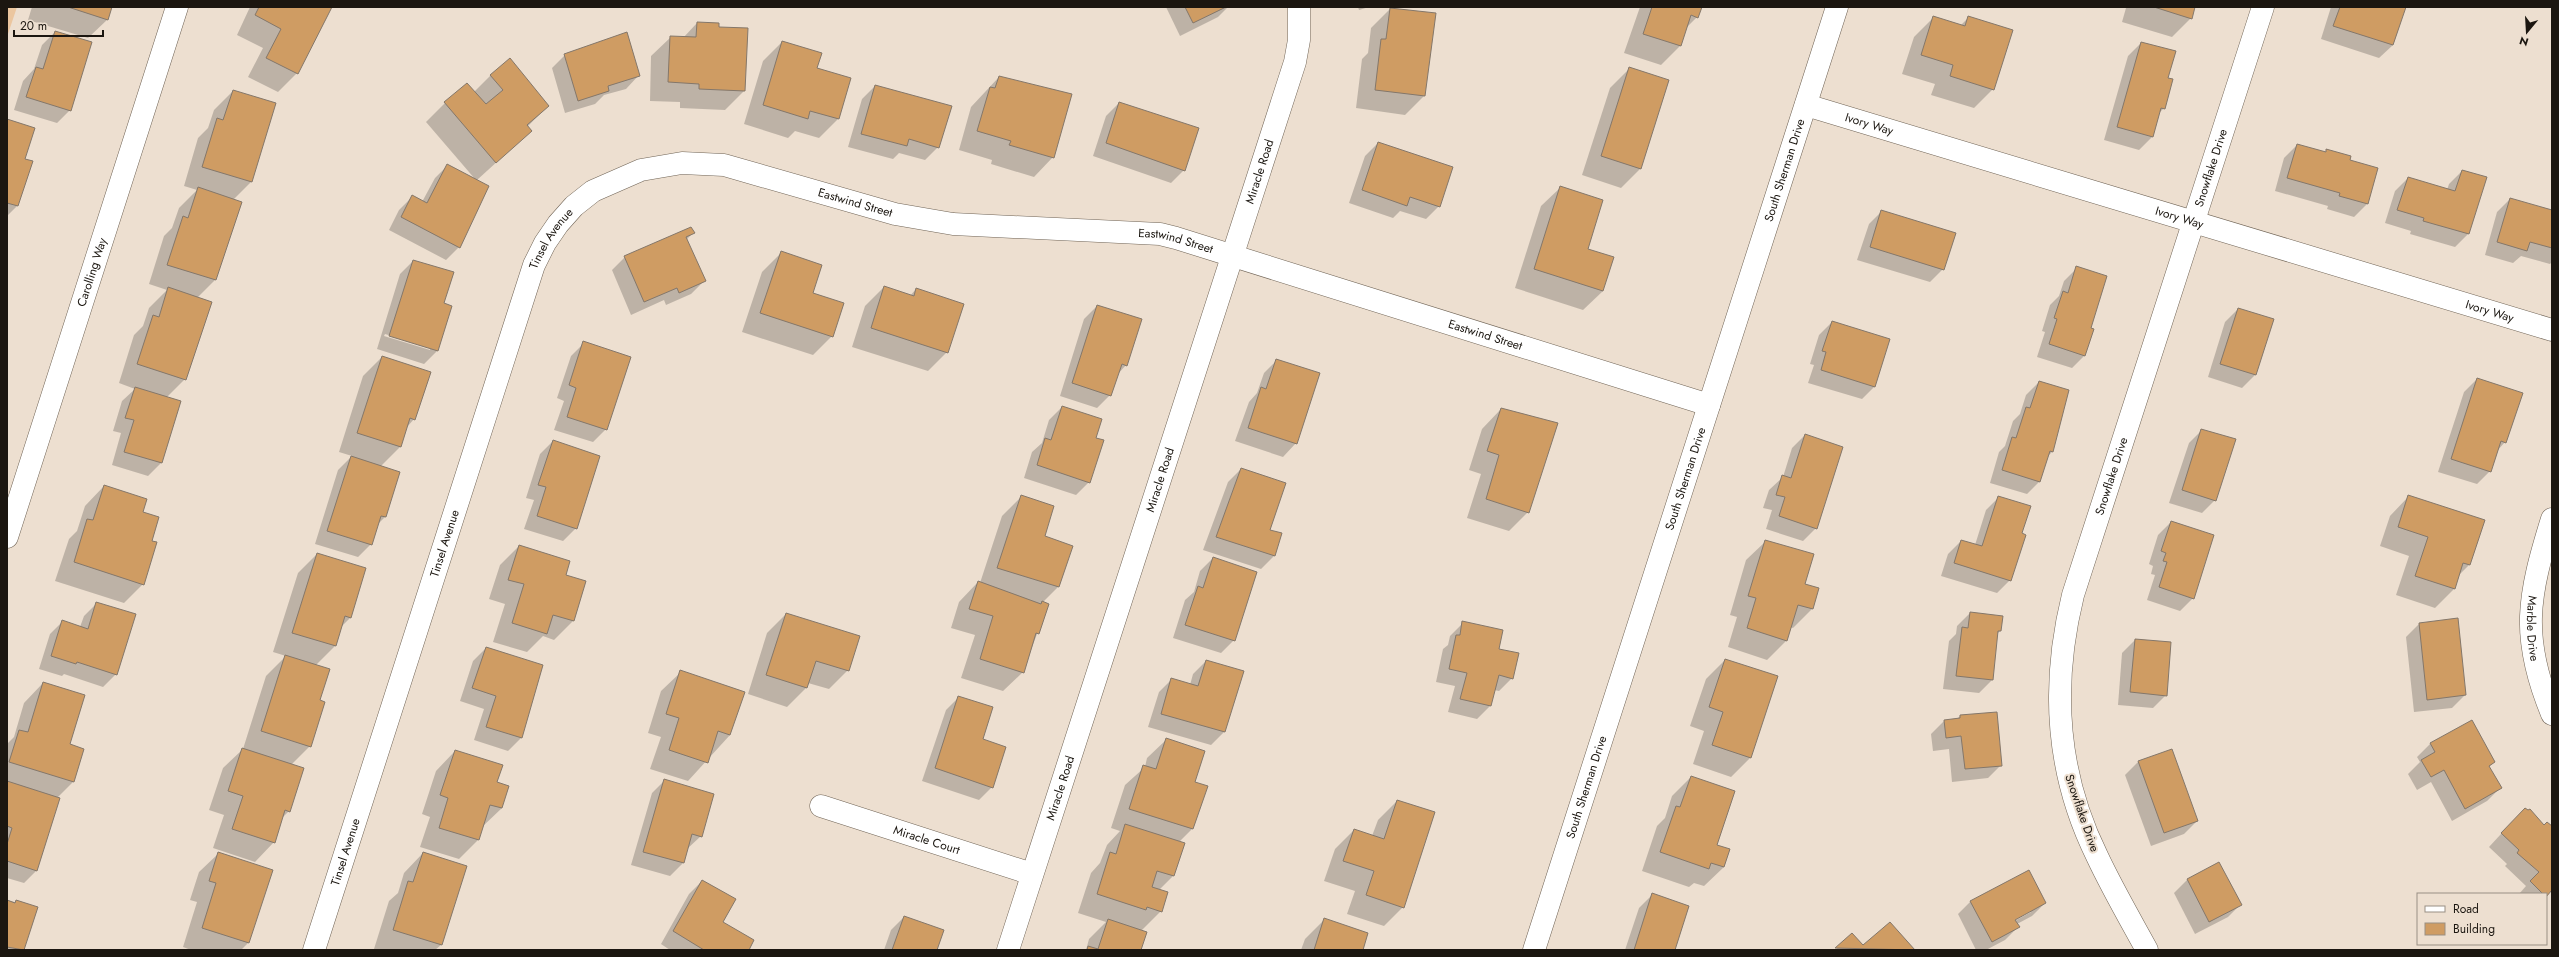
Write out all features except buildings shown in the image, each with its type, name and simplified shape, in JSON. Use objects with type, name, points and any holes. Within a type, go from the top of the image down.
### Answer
[{"type":"street","name":"Carolling Way","points":[[7,537],[177,7]]},
{"type":"street","name":"Miracle Road","points":[[1008,950],[1231,256],[1295,62],[1298,40],[1299,7]]},
{"type":"street","name":"South Sherman Drive","points":[[1534,950],[1837,7]]},
{"type":"street","name":"Snowflake Drive","points":[[2141,948],[2096,855],[2074,795],[2063,748],[2059,677],[2064,636],[2073,595],[2263,7]]},
{"type":"street","name":"Ivory Way","points":[[1806,105],[2552,330]]},
{"type":"street","name":"Eastwind Street","points":[[628,175],[682,163],[724,165],[895,214],[953,224],[1160,234],[1709,405]]},
{"type":"street","name":"Tinsel Avenue","points":[[314,950],[534,265],[551,233],[574,206],[602,185],[628,175]]},
{"type":"street","name":"Marble Drive","points":[[2552,519],[2533,584],[2530,629],[2533,658],[2540,687],[2552,714]]},
{"type":"street","name":"Miracle Court","points":[[821,806],[1032,874]]},
{"type":"shaded area","points":[[7,7],[17,7],[7,37]]}]
